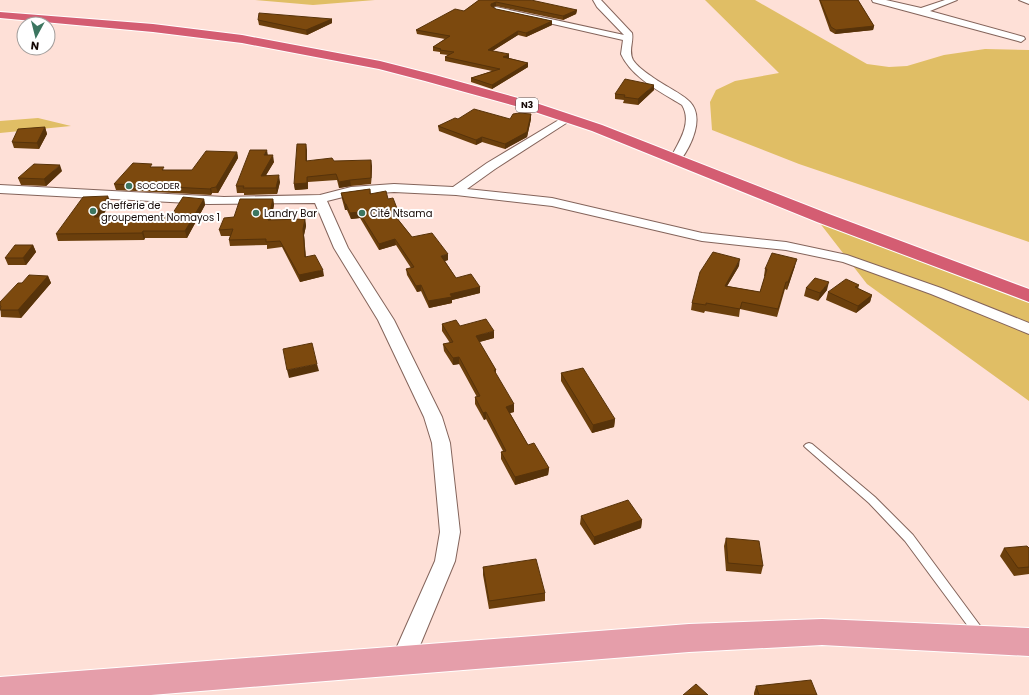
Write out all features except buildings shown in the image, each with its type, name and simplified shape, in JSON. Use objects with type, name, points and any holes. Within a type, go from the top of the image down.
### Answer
[{"type":"highway","name":"N3","points":[[0,15],[153,28],[282,46],[394,68],[472,89],[598,128],[823,218],[1029,296]]},
{"type":"main road","points":[[0,692],[689,638],[822,632],[1029,642]]},
{"type":"street","points":[[597,0],[600,5],[628,33],[629,39],[626,47],[626,55],[630,62],[642,74],[686,103],[691,109],[693,116],[689,131],[676,159]]},
{"type":"street","points":[[876,0],[1021,39]]},
{"type":"street","points":[[921,11],[953,0]]},
{"type":"street","points":[[1023,0],[1029,2]]},
{"type":"street","points":[[496,9],[629,39]]},
{"type":"street","points":[[456,191],[491,166],[567,118]]},
{"type":"street","points":[[0,189],[53,190],[192,200],[236,201],[320,199],[351,191],[394,188],[456,191],[552,202],[702,237],[786,246],[847,259],[936,291],[1029,329]]},
{"type":"street","points":[[320,199],[341,248],[386,320],[433,417],[441,443],[450,532],[445,561],[403,660]]},
{"type":"lane","points":[[809,446],[872,500],[908,538],[984,639]]},
{"type":"shaded area","points":[[255,0],[375,0],[313,5]]},
{"type":"shaded area","points":[[705,0],[755,0],[867,64],[889,67],[907,66],[944,55],[985,49],[1029,50],[1029,242],[799,164],[712,130],[710,102],[716,90],[735,81],[779,73]]},
{"type":"shaded area","points":[[38,118],[71,126],[0,133],[0,121]]},
{"type":"shaded area","points":[[812,213],[1029,292],[1029,401],[867,284]]},
{"type":"place","name":"SOCODER","points":[[129,186]]},
{"type":"place","name":"chefferie de groupement Nomayos 1","points":[[93,211]]},
{"type":"place","name":"Landry Bar","points":[[256,213]]},
{"type":"place","name":"Cité Ntsama","points":[[362,213]]}]
